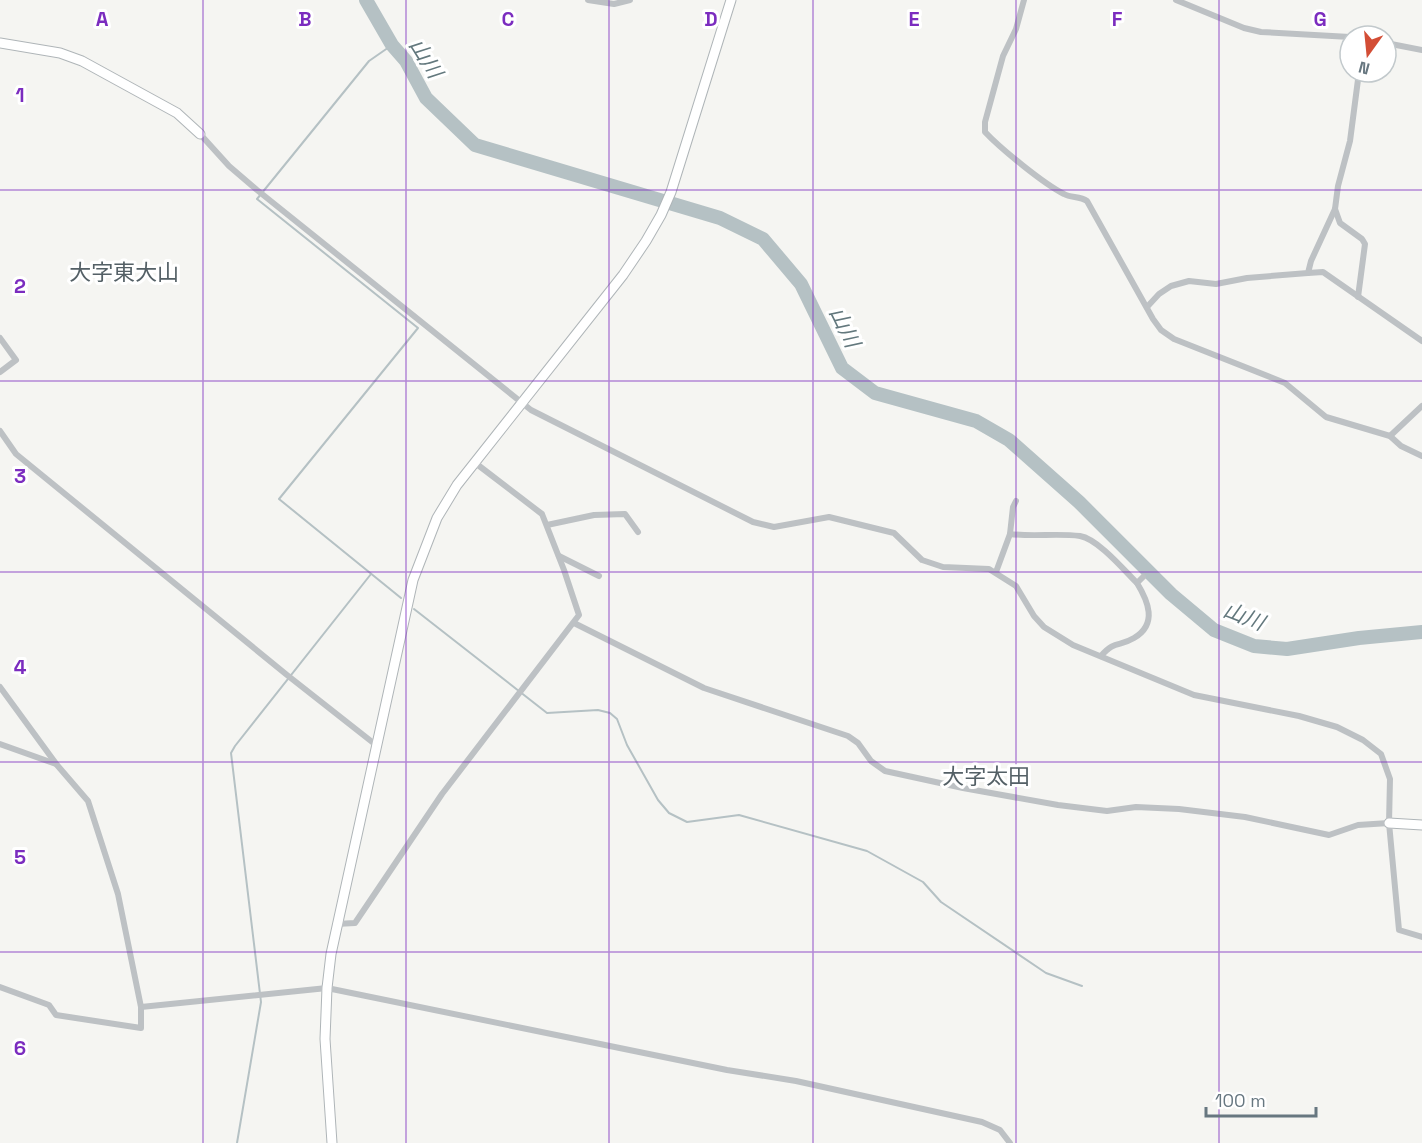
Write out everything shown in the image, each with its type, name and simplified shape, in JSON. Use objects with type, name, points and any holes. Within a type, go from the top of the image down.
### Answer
[{"type":"street","points":[[588,0],[614,4],[630,0]]},
{"type":"street","points":[[332,1143],[325,1040],[327,988],[336,924],[413,580],[437,518],[474,462],[623,275],[661,215],[671,192],[731,0]]},
{"type":"street","points":[[1024,0],[1016,29],[1003,56],[985,132],[1043,180],[1066,195],[1087,201],[1146,307],[1159,327],[1174,339],[1285,383],[1326,417],[1390,436],[1401,446],[1422,456]]},
{"type":"street","points":[[1176,0],[1244,28],[1261,32],[1338,37]]},
{"type":"street","points":[[0,43],[60,53],[82,61],[177,113],[243,178],[531,410],[753,522],[774,527],[829,517],[894,533],[922,560],[943,567],[989,569],[996,572],[1016,586],[1034,616],[1044,627],[1072,645],[1194,695],[1299,716],[1337,727],[1363,740],[1380,754],[1390,779],[1389,823],[1398,930],[1422,937]]},
{"type":"street","points":[[1398,45],[1422,50]]},
{"type":"street","points":[[1308,273],[1311,261],[1335,209],[1338,186],[1350,141],[1357,84]]},
{"type":"street","points":[[1335,209],[1340,223],[1362,239],[1365,244],[1358,297]]},
{"type":"street","points":[[1146,307],[1171,286],[1189,281],[1216,284],[1247,278],[1323,272],[1341,282],[1358,297],[1422,341]]},
{"type":"street","points":[[0,338],[16,360],[0,372]]},
{"type":"street","points":[[1390,436],[1422,406]]},
{"type":"street","points":[[0,431],[16,454],[286,675],[376,745]]},
{"type":"street","points":[[336,924],[355,923],[442,794],[579,615],[542,514],[474,462]]},
{"type":"street","points":[[996,572],[1010,534],[1013,507],[1016,501]]},
{"type":"street","points":[[547,525],[594,515],[625,514],[638,532]]},
{"type":"street","points":[[1010,534],[1082,536],[1097,545],[1137,583],[1150,609],[1146,625],[1134,638],[1110,646],[1101,657]]},
{"type":"street","points":[[559,556],[599,576]]},
{"type":"street","points":[[1137,583],[1143,577]]},
{"type":"street","points":[[574,623],[704,688],[848,736],[858,743],[871,761],[885,771],[1058,805],[1107,811],[1137,807],[1245,817],[1329,835],[1358,825],[1389,823],[1422,825]]},
{"type":"street","points":[[0,687],[57,765],[88,801],[118,894],[141,1007],[141,1028],[56,1016],[49,1005],[0,987]]},
{"type":"street","points":[[0,744],[57,765]]},
{"type":"street","points":[[141,1007],[327,988],[727,1070],[796,1081],[982,1122],[1000,1130],[1010,1143]]},
{"type":"waterway","name":"山川","points":[[366,0],[392,45],[406,61],[426,98],[475,145],[720,218],[763,239],[801,284],[842,368],[875,393],[976,421],[1009,440],[1079,502],[1171,594],[1214,630],[1254,646],[1287,649],[1359,638],[1422,632]]},
{"type":"waterway","points":[[392,45],[369,61],[257,199],[418,328],[279,499],[401,598]]},
{"type":"waterway","points":[[237,1143],[261,1002],[231,753],[371,574]]},
{"type":"waterway","points":[[414,609],[547,713],[598,710],[610,713],[617,719],[627,745],[658,800],[669,813],[687,822],[739,815],[867,851],[923,882],[941,902],[1046,973],[1082,986]]},
{"type":"district","name":"大字東大山","points":[[124,272]]},
{"type":"district","name":"大字太田","points":[[986,776]]}]
